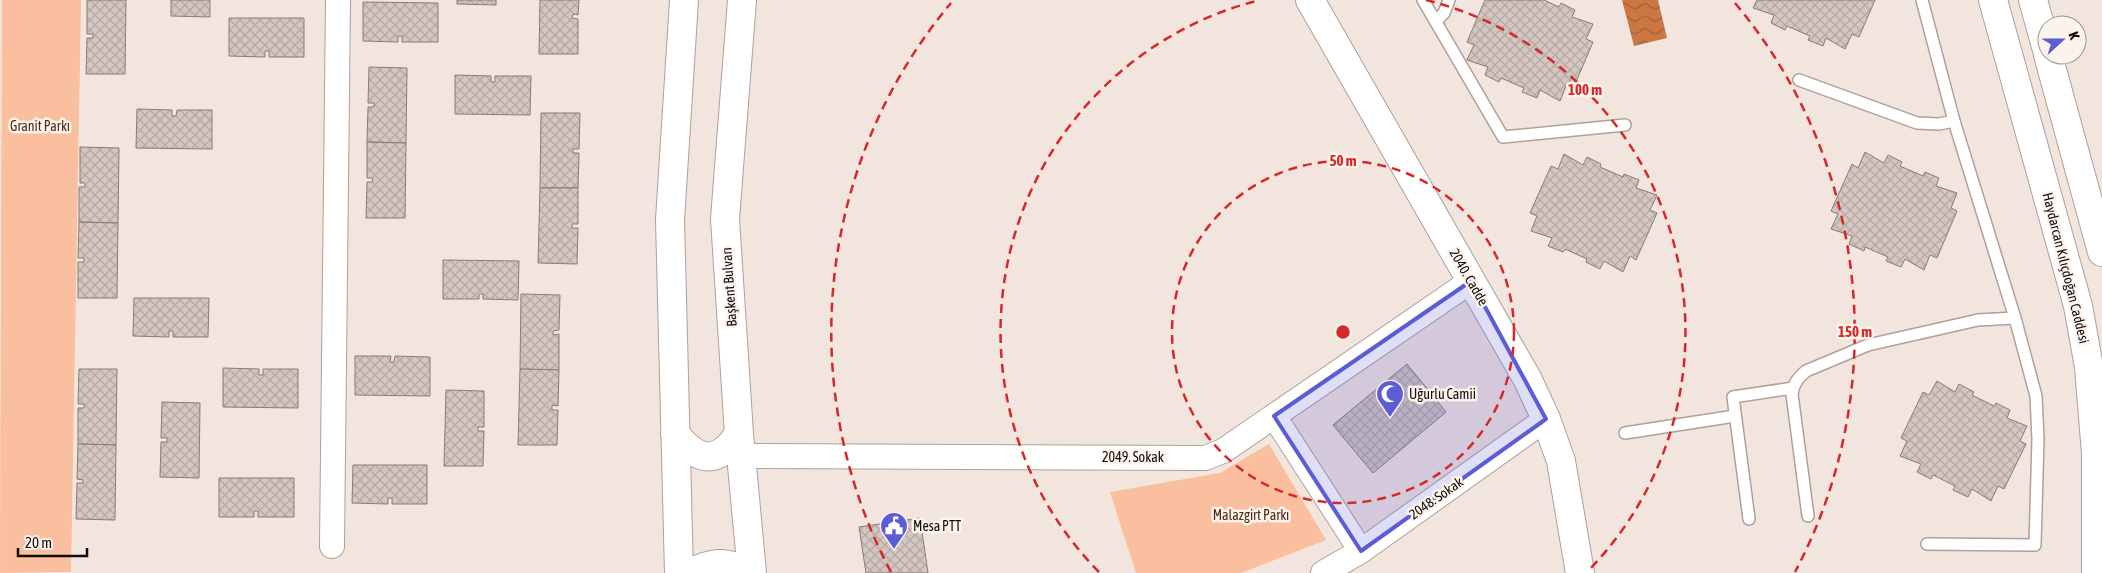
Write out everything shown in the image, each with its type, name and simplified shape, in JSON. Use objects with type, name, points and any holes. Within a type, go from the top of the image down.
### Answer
[{"type":"main road","points":[[679,573],[670,220],[684,0]]},
{"type":"main road","name":"Başkent Bulvarı","points":[[742,0],[725,219],[740,445],[751,573]]},
{"type":"main road","name":"2040. Cadde","points":[[1310,0],[1528,380],[1546,419],[1561,461],[1580,573]]},
{"type":"main road","name":"Haydarcan Kılıçdoğan Caddesi","points":[[1993,0],[2071,278],[2086,350],[2094,409],[2096,573]]},
{"type":"main road","points":[[2033,0],[2037,15]]},
{"type":"main road","points":[[2051,65],[2102,252]]},
{"type":"main road","points":[[675,433],[684,446],[695,454],[708,457],[722,452],[733,444],[740,445]]},
{"type":"main road","points":[[690,573],[705,565],[722,563],[738,566],[751,573]]},
{"type":"street","points":[[332,546],[338,0]]},
{"type":"street","name":"2049. Sokak","points":[[740,445],[1204,458],[1223,451],[1471,280]]},
{"type":"street","points":[[1274,416],[1361,551]]},
{"type":"street","name":"2048. Sokak","points":[[1324,573],[1361,551],[1546,419]]},
{"type":"lane","points":[[1423,0],[1502,138],[1625,125]]},
{"type":"lane","points":[[1436,21],[1444,13],[1449,0]]},
{"type":"lane","points":[[1922,0],[1954,121],[2015,318],[2036,396],[2038,439],[2035,545],[1927,544]]},
{"type":"lane","points":[[1799,80],[1917,122],[1939,124],[1954,121]]},
{"type":"lane","points":[[1808,516],[1793,388],[1800,376],[1806,371],[1868,345],[1978,320],[2015,318]]},
{"type":"lane","points":[[1749,520],[1732,397],[1793,388]]},
{"type":"lane","points":[[1625,433],[1735,416]]},
{"type":"highlighted area","points":[[1471,281],[1546,419],[1361,551],[1274,416]]},
{"type":"green space","name":"Granit Parkı","points":[[2,0],[81,0],[71,572],[0,573]]},
{"type":"green space","name":"Malazgirt Parkı","points":[[1269,444],[1326,540],[1241,573],[1136,573],[1110,492],[1220,473]]},
{"type":"water","points":[[1622,0],[1658,0],[1667,38],[1634,46]]},
{"type":"building","points":[[87,0],[126,0],[125,74],[86,74],[87,38],[93,38],[93,34],[87,34]]},
{"type":"building","points":[[171,0],[210,0],[210,17],[171,16]]},
{"type":"building","points":[[457,0],[496,0],[496,5],[457,4]]},
{"type":"building","points":[[540,0],[579,0],[578,15],[573,14],[572,18],[578,19],[578,54],[539,54]]},
{"type":"building","points":[[1485,0],[1544,0],[1559,7],[1561,3],[1575,10],[1572,17],[1593,24],[1586,39],[1593,42],[1573,89],[1566,86],[1560,101],[1540,90],[1537,98],[1522,92],[1524,88],[1501,78],[1499,82],[1485,75],[1488,67],[1467,60],[1474,45],[1467,42]]},
{"type":"building","points":[[1757,0],[1875,0],[1859,37],[1852,34],[1845,49],[1826,38],[1823,46],[1808,40],[1810,36],[1787,26],[1785,30],[1771,23],[1774,15],[1753,8]]},
{"type":"building","points":[[363,2],[438,3],[438,42],[402,42],[402,36],[398,36],[398,42],[363,41]]},
{"type":"building","points":[[229,18],[304,18],[304,57],[269,57],[269,51],[265,51],[265,57],[229,56]]},
{"type":"building","points":[[369,67],[407,68],[406,143],[367,142],[368,107],[374,107],[374,103],[368,103]]},
{"type":"building","points":[[455,75],[491,76],[491,82],[495,82],[495,76],[531,76],[530,115],[455,114]]},
{"type":"building","points":[[137,109],[172,110],[172,116],[176,116],[177,110],[212,110],[212,149],[136,148]]},
{"type":"building","points":[[541,113],[580,113],[579,149],[573,149],[573,153],[579,153],[578,188],[540,188]]},
{"type":"building","points":[[367,142],[406,143],[405,218],[366,218],[367,182],[372,182],[373,178],[367,178]]},
{"type":"building","points":[[80,147],[119,148],[118,223],[79,222],[79,187],[85,187],[85,183],[80,183]]},
{"type":"building","points":[[1865,152],[1884,163],[1888,155],[1902,162],[1900,166],[1923,176],[1925,172],[1939,178],[1936,186],[1957,193],[1951,208],[1957,211],[1937,258],[1930,255],[1924,270],[1905,259],[1901,267],[1886,261],[1888,257],[1865,247],[1864,251],[1849,244],[1852,236],[1831,229],[1838,214],[1831,211],[1852,164],[1858,168]]},
{"type":"building","points":[[1564,154],[1583,165],[1587,157],[1601,164],[1600,167],[1623,177],[1624,174],[1639,180],[1636,188],[1657,195],[1650,210],[1657,213],[1636,260],[1630,256],[1623,272],[1604,261],[1600,269],[1586,262],[1587,259],[1565,249],[1563,252],[1548,246],[1552,238],[1531,231],[1537,216],[1530,213],[1551,166],[1558,169]]},
{"type":"building","points":[[540,188],[578,188],[578,224],[572,224],[572,228],[578,228],[577,264],[538,263]]},
{"type":"building","points":[[79,222],[118,223],[117,298],[78,298],[78,262],[84,262],[84,258],[78,258]]},
{"type":"building","points":[[443,260],[519,261],[518,300],[483,299],[483,294],[479,294],[479,299],[443,299]]},
{"type":"building","points":[[521,294],[560,295],[559,330],[553,331],[553,335],[559,334],[559,370],[520,369]]},
{"type":"building","points":[[134,298],[209,298],[208,337],[173,337],[173,331],[169,331],[169,337],[133,336]]},
{"type":"building","points":[[355,356],[391,356],[390,362],[394,362],[395,356],[430,357],[430,396],[355,395]]},
{"type":"building","name":"Uğurlu Camii","points":[[1407,364],[1446,412],[1373,473],[1333,425]]},
{"type":"building","points":[[223,368],[259,369],[259,375],[263,375],[263,369],[298,369],[298,408],[223,407]]},
{"type":"building","points":[[79,369],[117,369],[116,445],[78,444],[78,408],[84,408],[84,404],[78,404]]},
{"type":"building","points":[[520,369],[559,370],[558,406],[552,405],[552,410],[558,410],[557,445],[518,445]]},
{"type":"building","points":[[1937,381],[1955,392],[1959,384],[1974,392],[1972,395],[1994,406],[1996,403],[2010,410],[2007,418],[2027,426],[2020,441],[2026,444],[2004,489],[1998,486],[1991,501],[1972,489],[1968,497],[1953,490],[1955,486],[1933,475],[1931,479],[1917,472],[1921,464],[1900,456],[1907,441],[1901,438],[1923,392],[1929,395]]},
{"type":"building","points":[[446,390],[484,391],[484,427],[478,427],[478,431],[484,431],[483,466],[444,466]]},
{"type":"building","points":[[162,402],[200,403],[199,478],[160,477],[161,442],[167,442],[167,438],[161,438]]},
{"type":"building","points":[[78,444],[116,445],[115,520],[76,519],[77,483],[83,483],[83,480],[77,479]]},
{"type":"building","points":[[353,465],[427,465],[427,504],[392,504],[392,498],[388,498],[388,504],[352,503]]},
{"type":"building","points":[[219,478],[294,478],[294,517],[258,517],[258,511],[254,511],[254,517],[219,517]]},
{"type":"building","name":"Mesa PTT","points":[[920,518],[928,573],[866,573],[859,527]]},
{"type":"place","name":"Uğurlu Camii","points":[[1390,418]]},
{"type":"place","name":"Mesa PTT","points":[[894,550]]}]
